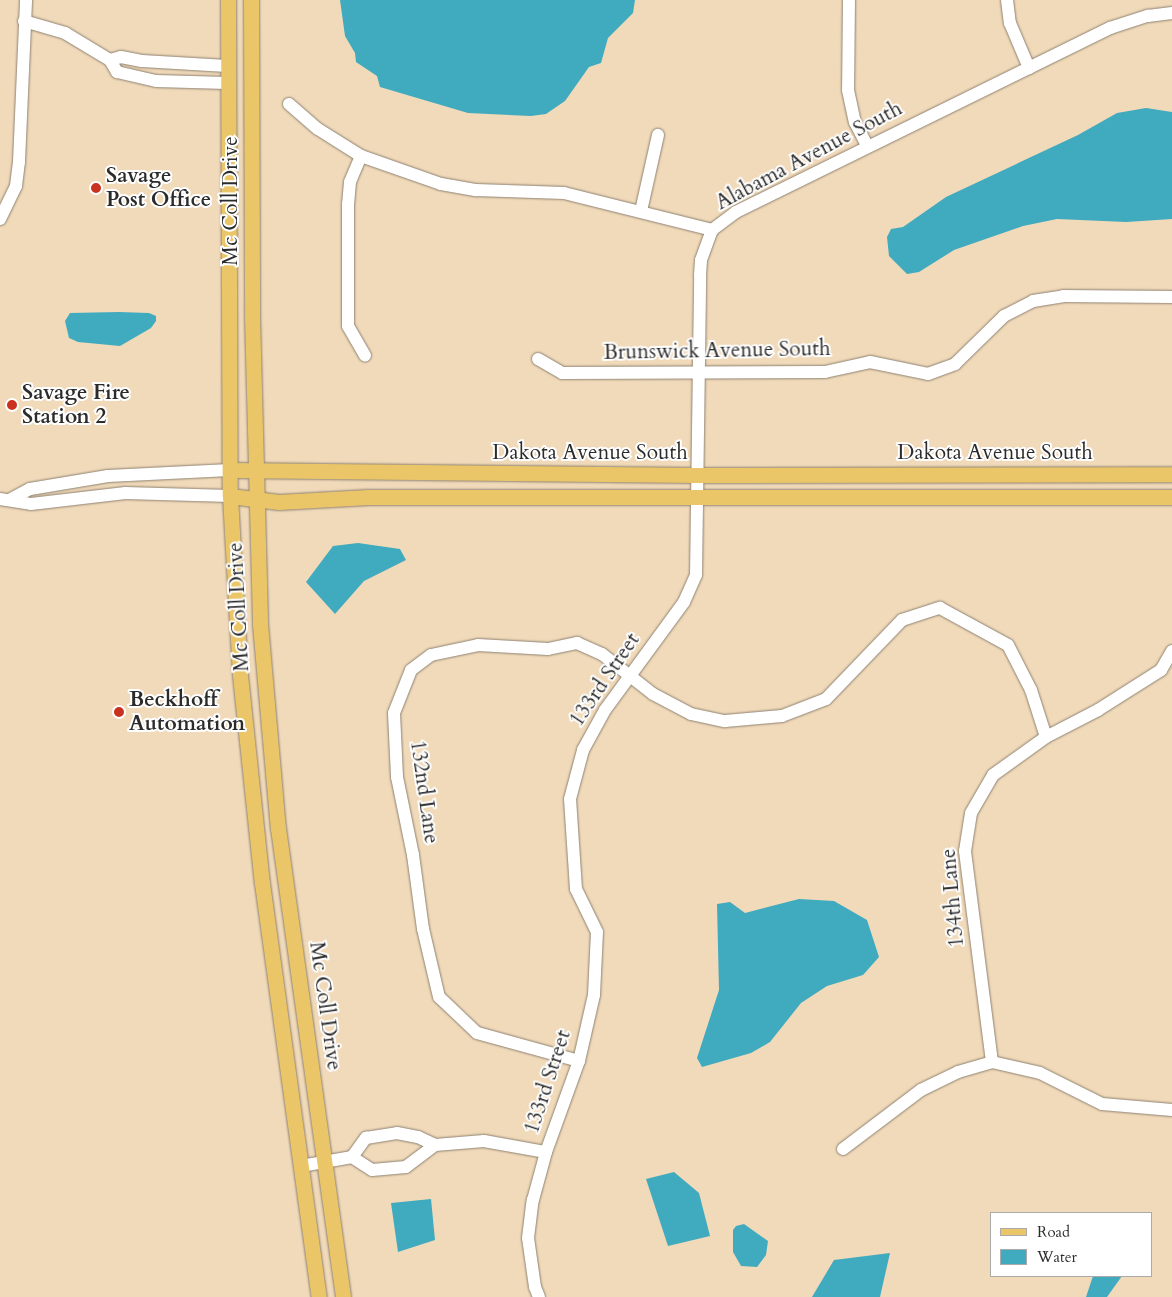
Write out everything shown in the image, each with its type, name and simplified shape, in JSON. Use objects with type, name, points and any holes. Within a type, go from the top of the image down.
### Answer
[{"type":"main road","name":"Mc Coll Drive","points":[[228,0],[230,496],[245,735],[319,1297]]},
{"type":"main road","name":"Mc Coll Drive","points":[[251,0],[255,471],[260,624],[278,828],[343,1297]]},
{"type":"main road","name":"Dakota Avenue South","points":[[230,470],[696,475],[1172,474]]},
{"type":"main road","name":"Dakota Avenue South","points":[[230,496],[278,502],[368,497],[1172,497]]},
{"type":"street","points":[[0,219],[16,186],[19,162],[26,0]]},
{"type":"street","points":[[849,0],[848,90],[855,122],[867,146]]},
{"type":"street","points":[[1007,0],[1010,23],[1029,68]]},
{"type":"street","name":"Alabama Avenue South","points":[[289,104],[318,129],[360,156],[460,188],[564,193],[712,230],[736,212],[867,146],[1128,21],[1172,14]]},
{"type":"street","points":[[24,21],[64,33],[110,60],[117,72],[138,79],[227,84]]},
{"type":"street","points":[[110,60],[121,57],[185,65],[227,66]]},
{"type":"street","points":[[641,211],[658,135]]},
{"type":"street","points":[[360,156],[350,182],[348,204],[348,326],[365,354]]},
{"type":"street","name":"133rd Street","points":[[540,1297],[535,1287],[528,1238],[533,1200],[546,1152],[579,1061],[594,995],[597,932],[576,889],[570,799],[583,750],[604,710],[684,602],[696,575],[695,498],[701,260],[712,230]]},
{"type":"street","name":"Brunswick Avenue South","points":[[538,359],[562,373],[698,374],[825,372],[870,362],[928,374],[955,364],[1004,316],[1033,301],[1063,296],[1172,297]]},
{"type":"street","name":"Dakota Avenue South","points":[[5,499],[30,489],[108,476],[230,470]]},
{"type":"street","name":"Dakota Avenue South","points":[[5,499],[31,504],[125,493],[230,496]]},
{"type":"street","name":"132nd Lane","points":[[579,1061],[477,1033],[439,997],[423,930],[413,855],[397,778],[394,713],[411,670],[431,655],[454,648],[478,644],[548,649],[577,643],[602,654],[653,694],[691,714],[725,721],[782,716],[826,698],[902,620],[940,608],[1008,645],[1031,690],[1046,737]]},
{"type":"street","name":"134th Lane","points":[[992,1062],[965,851],[970,813],[993,774],[1046,737],[1098,710],[1161,670],[1172,651]]},
{"type":"street","points":[[843,1148],[921,1090],[958,1072],[992,1062],[1040,1073],[1102,1104],[1172,1110]]},
{"type":"street","points":[[301,1166],[352,1156],[366,1138],[397,1133],[418,1137],[435,1145],[484,1141],[546,1152]]},
{"type":"street","points":[[352,1156],[372,1170],[406,1167],[435,1145]]},
{"type":"water","points":[[340,0],[635,0],[633,13],[608,38],[601,63],[589,67],[565,101],[546,114],[531,116],[468,113],[380,87],[377,76],[356,62],[355,53],[345,36]]},
{"type":"water","points":[[1146,108],[1172,112],[1172,219],[1126,222],[1057,219],[1023,226],[954,250],[919,272],[907,274],[889,256],[887,237],[891,229],[903,227],[946,197],[1078,135],[1117,113]]},
{"type":"water","points":[[70,313],[149,313],[156,316],[156,321],[151,328],[120,346],[78,342],[69,338],[65,321]]},
{"type":"water","points":[[358,543],[400,549],[406,560],[364,581],[335,614],[306,582],[333,546]]},
{"type":"water","points":[[799,899],[834,901],[867,920],[879,957],[863,975],[827,986],[801,1003],[770,1042],[751,1053],[702,1067],[697,1058],[719,990],[717,904],[730,902],[745,913]]},
{"type":"water","points":[[674,1172],[699,1193],[710,1236],[668,1246],[646,1179]]},
{"type":"water","points":[[431,1199],[435,1240],[398,1252],[391,1203]]},
{"type":"water","points":[[744,1224],[768,1241],[766,1255],[757,1267],[741,1266],[733,1252],[733,1230],[736,1226]]},
{"type":"water","points":[[890,1253],[880,1297],[812,1297],[834,1260]]},
{"type":"water","points":[[1093,1277],[1121,1277],[1107,1297],[1086,1297]]},
{"type":"place","name":"Savage Post Office","points":[[96,188]]},
{"type":"place","name":"Savage Fire Station 2","points":[[12,405]]},
{"type":"place","name":"Beckhoff Automation","points":[[119,712]]}]
